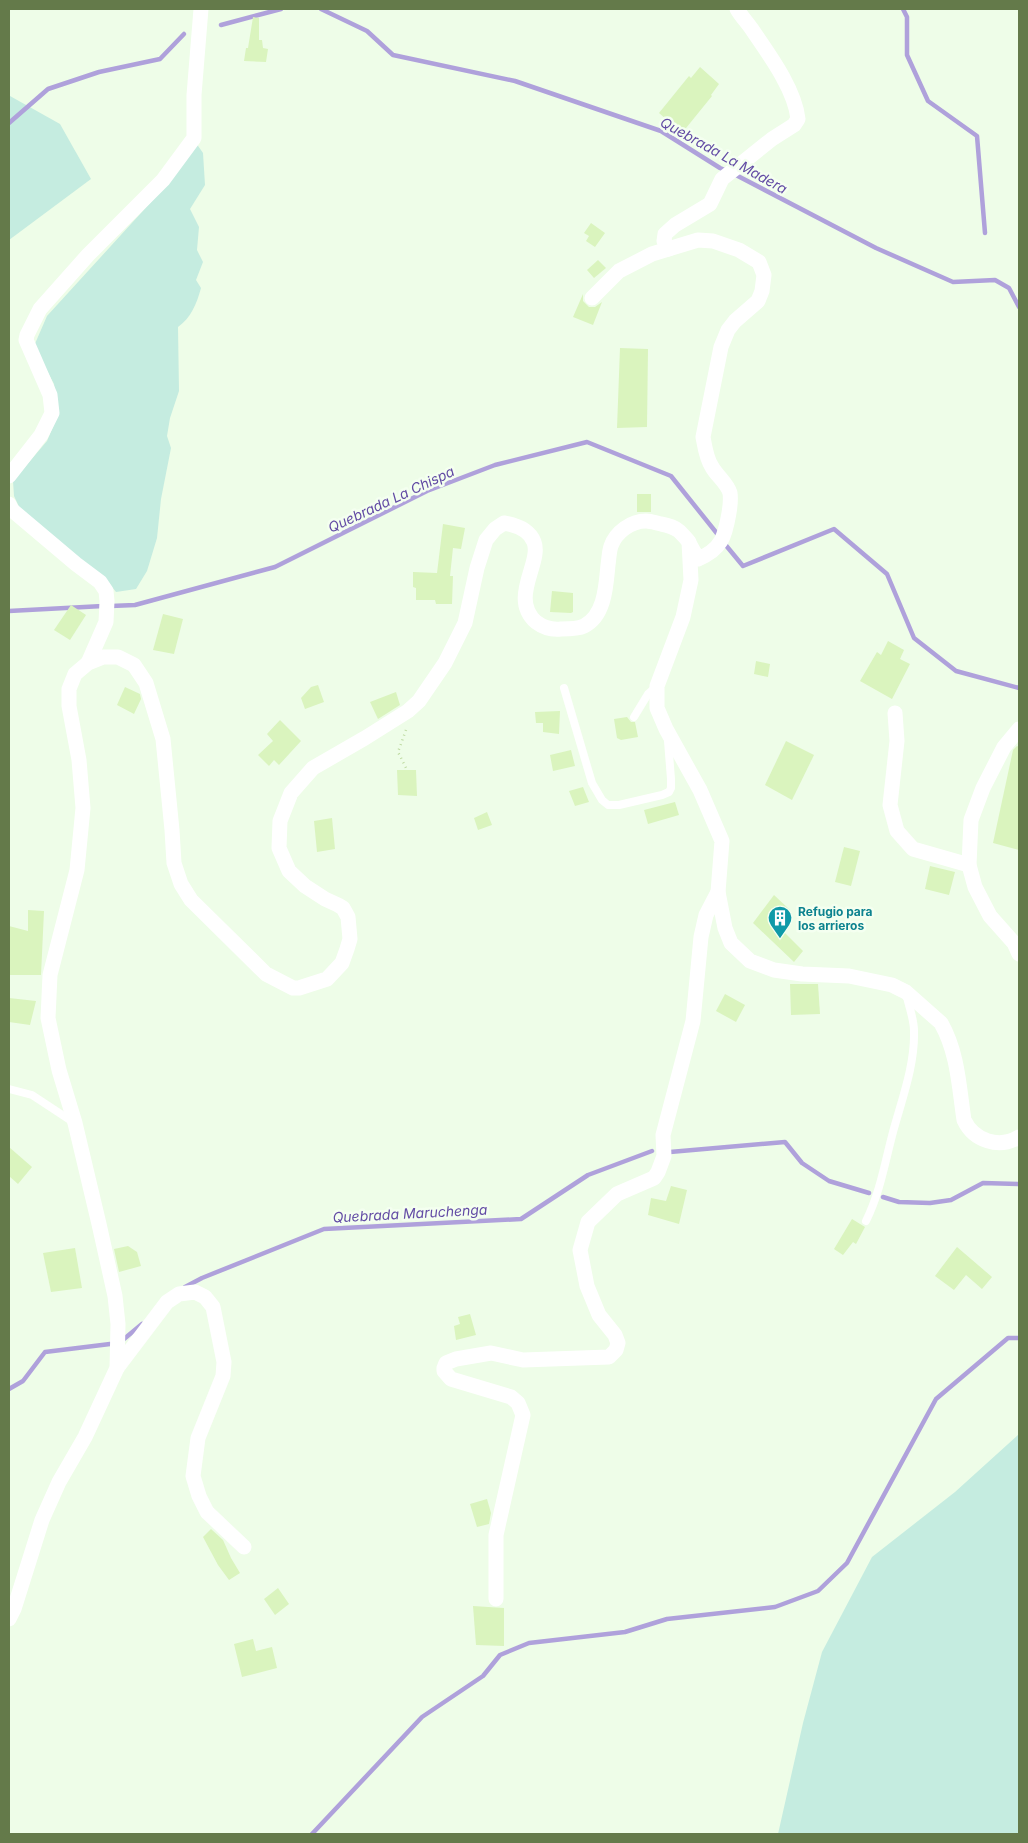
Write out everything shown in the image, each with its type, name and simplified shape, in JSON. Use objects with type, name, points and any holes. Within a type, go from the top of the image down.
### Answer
[{"type":"street","points":[[9,476],[41,435],[52,413],[50,394],[26,340],[40,309],[88,255],[163,180],[194,138],[194,95],[201,9]]},
{"type":"street","points":[[670,248],[664,241],[665,234],[710,204],[722,179],[798,120],[792,96],[774,62],[737,9]]},
{"type":"street","points":[[117,1368],[118,1324],[115,1296],[75,1123],[48,1018],[50,975],[78,870],[83,808],[79,760],[69,706],[69,689],[75,674],[88,663],[103,657],[118,657],[134,665],[146,683],[163,739],[174,863],[181,884],[191,900],[266,974],[293,988],[299,988],[327,978],[342,963],[350,939],[348,917],[343,908],[306,886],[289,871],[279,848],[280,821],[291,792],[313,768],[365,738],[419,701],[445,663],[464,623],[476,568],[486,540],[495,529],[504,522],[523,528],[534,540],[534,558],[525,594],[527,606],[534,620],[550,629],[583,626],[598,612],[605,592],[611,547],[618,534],[628,526],[645,521],[678,530],[689,542],[698,559],[709,555],[723,540],[730,493],[712,467],[705,450],[703,437],[721,346],[728,330],[735,321],[758,301],[762,291],[764,275],[759,262],[739,250],[713,241],[698,240],[652,254],[619,270],[592,298]]},
{"type":"street","points":[[9,504],[12,510],[100,582],[106,591],[106,622],[88,663]]},
{"type":"street","points":[[689,542],[691,580],[683,617],[657,686],[657,708],[666,729],[700,790],[722,842],[718,892],[725,928],[731,942],[750,962],[774,970],[802,974],[849,976],[892,985],[906,992],[941,1024],[944,1030],[956,1062],[964,1120],[967,1127],[972,1133],[998,1144],[1012,1142],[1019,1137]]},
{"type":"street","points":[[894,713],[897,741],[890,805],[897,831],[913,849],[969,866]]},
{"type":"street","points":[[1019,729],[1004,747],[983,788],[971,820],[969,866],[975,887],[990,916],[1014,943],[1019,954]]},
{"type":"street","points":[[496,1600],[496,1535],[523,1415],[521,1408],[511,1398],[450,1379],[444,1368],[446,1363],[456,1359],[490,1353],[523,1360],[609,1357],[616,1350],[618,1343],[615,1335],[599,1315],[587,1286],[580,1250],[588,1222],[617,1194],[654,1178],[658,1172],[664,1156],[663,1134],[693,1021],[701,937],[706,915],[718,892]]},
{"type":"street","points":[[9,1619],[14,1609],[42,1520],[59,1482],[85,1437],[117,1368],[166,1302],[179,1294],[195,1292],[205,1297],[213,1307],[224,1362],[223,1376],[198,1438],[193,1476],[199,1496],[208,1512],[244,1547]]},
{"type":"lane","points":[[634,717],[648,694],[657,686]]},
{"type":"lane","points":[[564,688],[592,782],[602,800],[608,804],[619,805],[669,792],[671,779],[666,729]]},
{"type":"lane","points":[[866,1221],[876,1197],[893,1130],[902,1104],[913,1055],[914,1029],[906,992]]},
{"type":"lane","points":[[9,1089],[32,1095],[75,1123]]},
{"type":"path","points":[[407,770],[398,752],[414,706]]},
{"type":"shaded area","points":[[9,97],[60,124],[91,179],[9,240]]},
{"type":"shaded area","points":[[196,143],[203,153],[205,185],[190,209],[199,227],[197,250],[203,262],[196,280],[201,288],[193,310],[178,327],[179,391],[170,418],[167,436],[171,448],[161,499],[157,538],[147,571],[136,589],[116,592],[106,579],[22,513],[14,496],[13,481],[47,441],[58,415],[54,384],[34,346],[47,316],[162,190]]},
{"type":"shaded area","points":[[1019,1434],[1019,1834],[778,1834],[803,1723],[822,1652],[872,1557],[955,1492]]},
{"type":"building","points":[[253,17],[259,18],[259,40],[262,40],[263,48],[268,49],[266,62],[244,61]]},
{"type":"building","points":[[700,67],[719,84],[712,96],[682,133],[659,113],[689,76],[691,78]]},
{"type":"building","points":[[591,223],[605,233],[595,247],[586,241],[589,236],[584,233]]},
{"type":"building","points":[[598,260],[606,268],[594,278],[587,270]]},
{"type":"building","points":[[583,294],[583,301],[589,307],[595,307],[602,302],[593,325],[573,317]]},
{"type":"building","points":[[620,348],[648,349],[647,427],[617,428]]},
{"type":"building","points":[[637,494],[651,494],[651,512],[637,512]]},
{"type":"building","points":[[443,524],[465,528],[461,549],[453,548],[450,576],[453,576],[452,604],[436,604],[435,600],[416,600],[416,588],[413,587],[413,572],[437,573]]},
{"type":"building","points":[[552,591],[573,593],[573,612],[550,612]]},
{"type":"building","points":[[71,605],[86,615],[70,640],[54,630]]},
{"type":"building","points":[[163,614],[183,619],[174,654],[153,650]]},
{"type":"building","points":[[888,641],[904,650],[900,659],[910,664],[892,699],[860,681],[877,652],[881,655]]},
{"type":"building","points":[[756,661],[770,664],[768,677],[754,674]]},
{"type":"building","points":[[318,685],[324,702],[305,709],[301,698],[311,687]]},
{"type":"building","points":[[125,687],[140,694],[141,699],[134,714],[117,705]]},
{"type":"building","points":[[396,692],[400,705],[378,719],[370,702]]},
{"type":"building","points":[[560,711],[559,734],[543,732],[543,723],[536,723],[535,712]]},
{"type":"building","points":[[627,717],[631,722],[635,722],[638,737],[621,740],[617,738],[614,719]]},
{"type":"building","points":[[280,720],[301,741],[279,765],[274,760],[269,766],[258,755],[273,741],[267,734]]},
{"type":"building","points":[[786,741],[814,755],[792,800],[765,785]]},
{"type":"building","points":[[1017,746],[1019,747],[1019,850],[993,843],[1013,750]]},
{"type":"building","points":[[571,750],[575,766],[553,771],[550,755]]},
{"type":"building","points":[[397,770],[416,770],[417,796],[398,795]]},
{"type":"building","points":[[583,787],[589,802],[575,806],[569,791]]},
{"type":"building","points":[[675,802],[679,815],[648,824],[644,810]]},
{"type":"building","points":[[487,812],[492,825],[478,830],[474,818]]},
{"type":"building","points":[[332,818],[335,849],[317,852],[314,821]]},
{"type":"building","points":[[844,847],[860,851],[851,886],[835,882]]},
{"type":"building","points":[[930,866],[955,872],[949,895],[925,889]]},
{"type":"building","name":"Refugio para los arrieros","points":[[774,895],[790,910],[779,927],[803,951],[794,962],[753,923]]},
{"type":"building","points":[[28,910],[44,911],[41,975],[9,975],[9,926],[28,931]]},
{"type":"building","points":[[790,984],[818,984],[820,1014],[791,1015]]},
{"type":"building","points":[[725,994],[745,1005],[736,1022],[716,1011]]},
{"type":"building","points":[[9,998],[36,1001],[30,1025],[9,1022]]},
{"type":"building","points":[[9,1147],[32,1167],[18,1184],[9,1176]]},
{"type":"building","points":[[671,1186],[687,1190],[679,1224],[648,1215],[651,1198],[666,1201]]},
{"type":"building","points":[[852,1219],[865,1227],[856,1244],[853,1242],[843,1255],[834,1249]]},
{"type":"building","points":[[128,1246],[137,1252],[141,1266],[119,1272],[114,1249]]},
{"type":"building","points":[[957,1247],[992,1277],[982,1289],[966,1275],[954,1290],[935,1276]]},
{"type":"building","points":[[75,1248],[82,1288],[51,1292],[43,1253]]},
{"type":"building","points":[[470,1314],[476,1335],[456,1340],[454,1326],[460,1324],[458,1317]]},
{"type":"building","points":[[487,1499],[491,1513],[489,1524],[477,1527],[470,1504]]},
{"type":"building","points":[[211,1529],[223,1540],[240,1573],[229,1580],[218,1565],[203,1537]]},
{"type":"building","points":[[278,1588],[289,1604],[275,1615],[264,1599]]},
{"type":"building","points":[[473,1606],[504,1608],[504,1646],[476,1645]]},
{"type":"building","points":[[253,1639],[256,1651],[272,1647],[277,1668],[242,1677],[234,1644]]},
{"type":"waterway","name":"Quebrada La Madera","points":[[221,25],[281,9]]},
{"type":"waterway","name":"Quebrada La Madera","points":[[321,9],[367,31],[393,55],[515,81],[661,131],[727,171]]},
{"type":"waterway","points":[[903,9],[907,17],[907,55],[928,101],[977,136],[985,233]]},
{"type":"waterway","name":"Quebrada La Madera","points":[[9,123],[48,89],[99,72],[160,59],[184,34]]},
{"type":"waterway","name":"Quebrada La Madera","points":[[734,174],[876,248],[953,282],[995,280],[1009,288],[1019,307]]},
{"type":"waterway","name":"Quebrada La Chispa","points":[[111,606],[135,605],[275,567],[427,491],[495,465],[587,442],[671,476],[719,536]]},
{"type":"waterway","name":"Quebrada La Chispa","points":[[724,543],[743,566],[834,529],[887,574],[914,638],[956,671],[1019,688]]},
{"type":"waterway","name":"Quebrada La Chispa","points":[[9,611],[103,606]]},
{"type":"waterway","name":"Quebrada Maruchenga","points":[[670,1152],[785,1142],[802,1163],[829,1181],[869,1193]]},
{"type":"waterway","name":"Quebrada Maruchenga","points":[[185,1287],[202,1278],[324,1229],[521,1219],[588,1175],[652,1151]]},
{"type":"waterway","name":"Quebrada Maruchenga","points":[[883,1197],[899,1202],[930,1203],[951,1200],[983,1183],[1019,1184]]},
{"type":"waterway","name":"Quebrada Maruchenga","points":[[124,1339],[142,1324]]},
{"type":"waterway","points":[[312,1834],[422,1717],[483,1676],[500,1655],[529,1643],[625,1632],[667,1619],[775,1607],[818,1591],[847,1563],[936,1399],[1008,1338],[1019,1338]]},
{"type":"waterway","name":"Quebrada Maruchenga","points":[[9,1389],[23,1381],[45,1352],[110,1344]]},
{"type":"place","name":"Refugio para los arrieros","points":[[780,939]]}]
